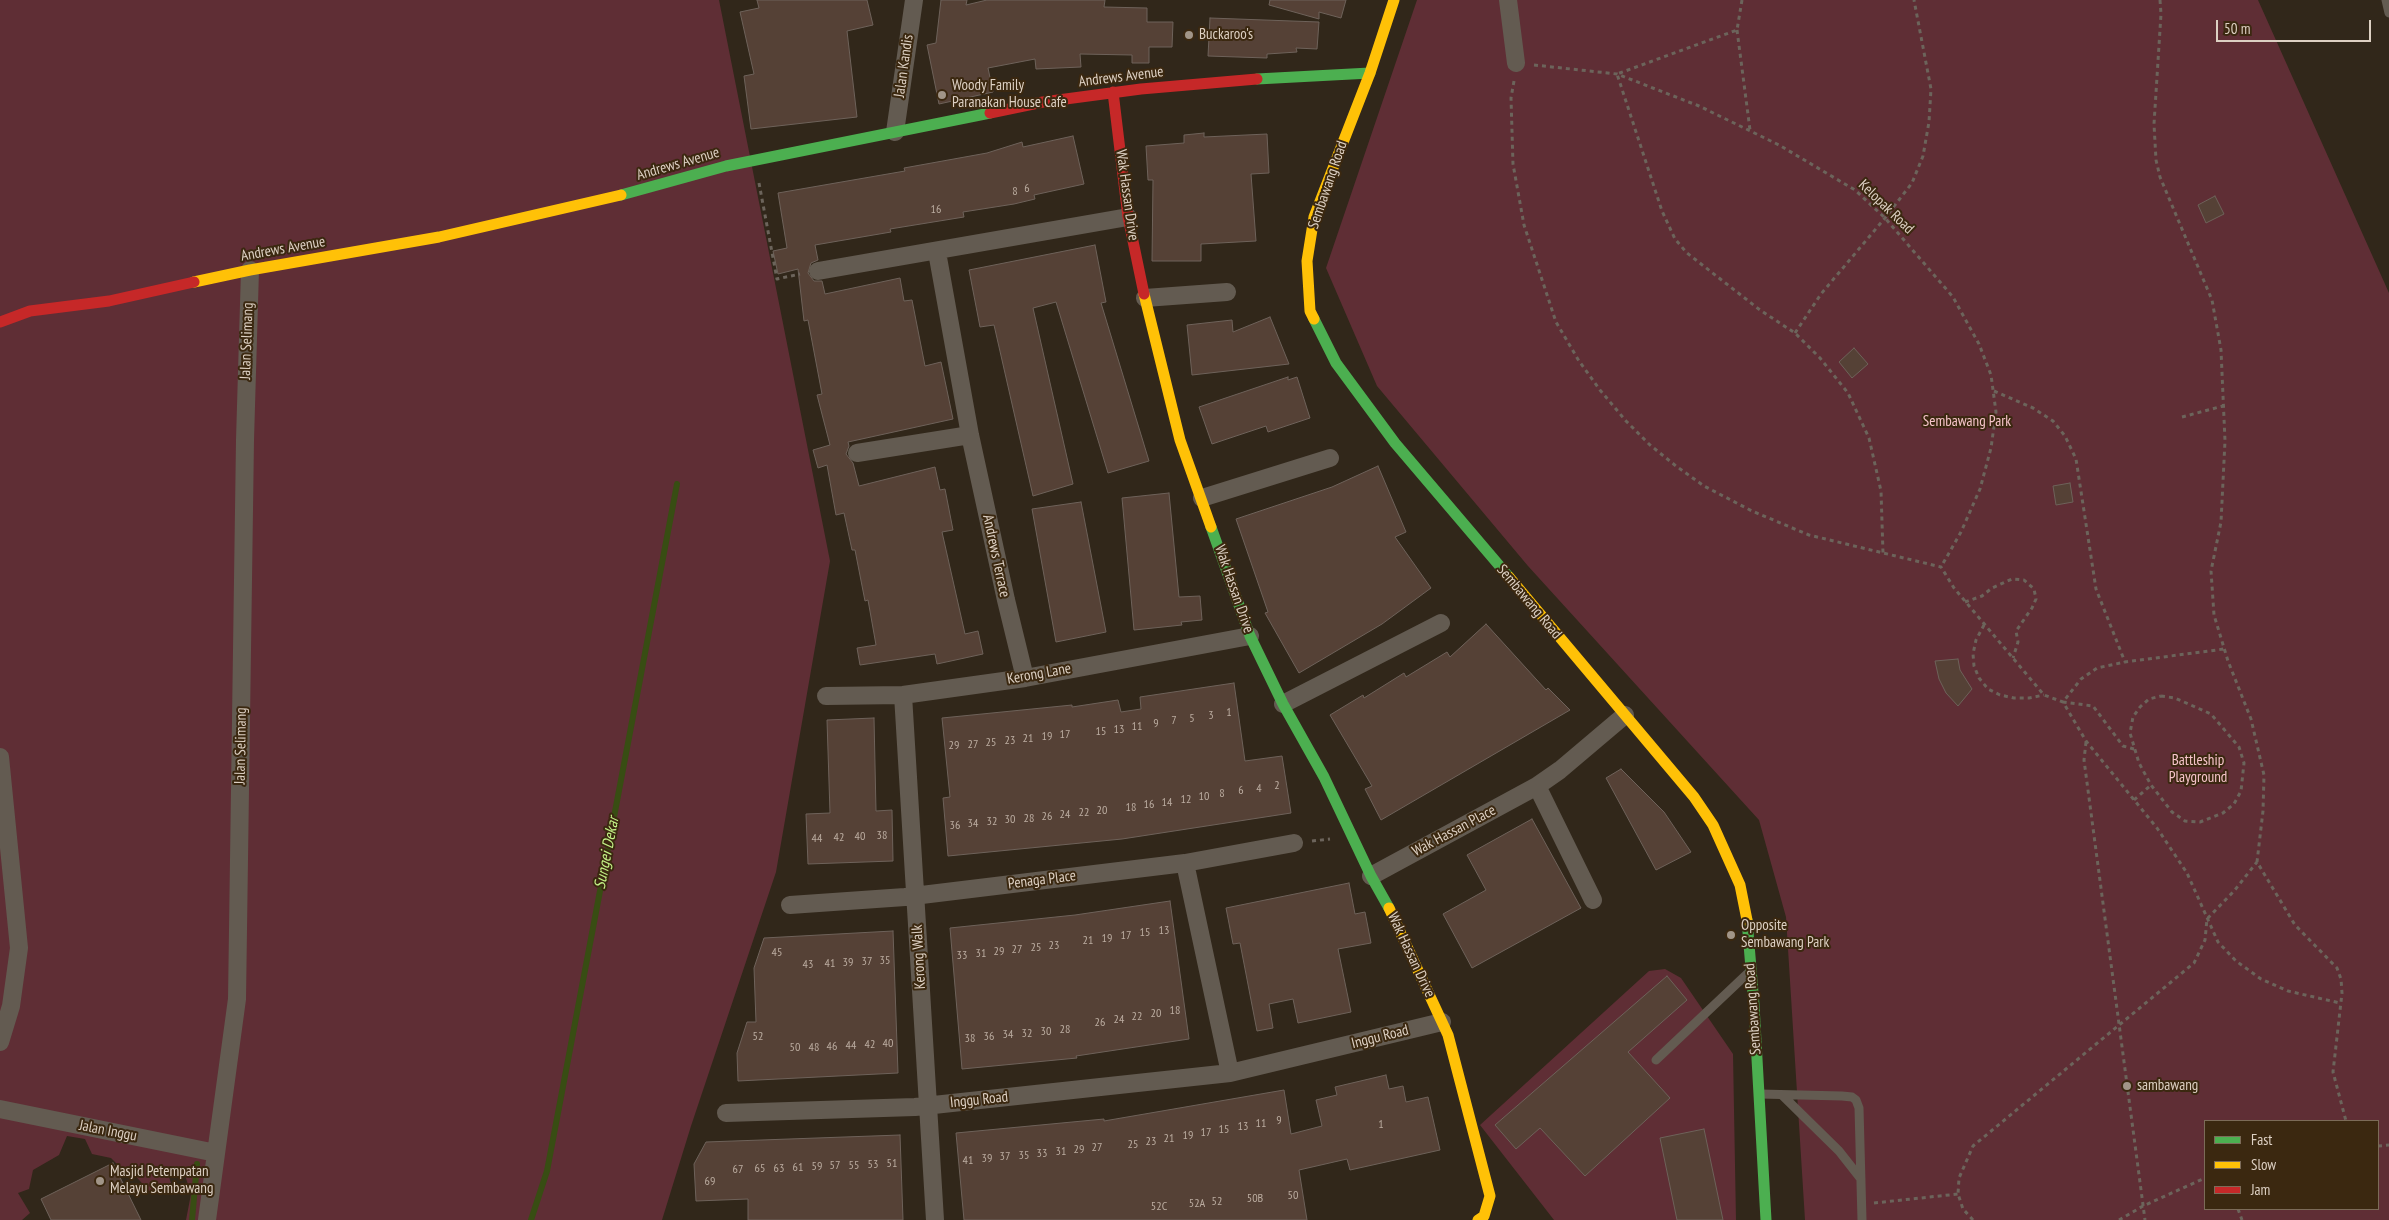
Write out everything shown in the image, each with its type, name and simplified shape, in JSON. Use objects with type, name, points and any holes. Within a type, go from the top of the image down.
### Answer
[{"type":"street","name":"Jalan Kandis","points":[[895,132],[914,0]]},
{"type":"street","name":"Sembawang Road","points":[[1394,0],[1370,73],[1314,217],[1307,261],[1310,312],[1336,363],[1395,443],[1694,797],[1713,825],[1740,885],[1746,913],[1766,1220]]},
{"type":"street","points":[[1508,0],[1516,63]]},
{"type":"street","name":"Andrews Avenue","points":[[0,322],[30,311],[109,301],[250,270],[439,237],[597,202],[726,166],[1043,102],[1113,92],[1283,77],[1370,73]]},
{"type":"street","name":"Wak Hassan Drive","points":[[1113,92],[1128,218],[1145,298],[1180,440],[1250,636],[1283,704],[1324,778],[1370,876],[1393,916],[1448,1035],[1490,1196],[1484,1216],[1478,1220]]},
{"type":"street","points":[[818,271],[1128,218]]},
{"type":"street","name":"Andrews Terrace","points":[[937,252],[970,435],[1006,600],[1026,678]]},
{"type":"street","name":"Jalan Selimang","points":[[207,1220],[238,999],[245,440],[250,270]]},
{"type":"street","points":[[1145,298],[1227,292]]},
{"type":"street","points":[[857,453],[970,435]]},
{"type":"street","points":[[1202,498],[1330,458]]},
{"type":"street","points":[[1283,704],[1441,623]]},
{"type":"street","name":"Kerong Lane","points":[[826,696],[903,695],[1026,678],[1250,636]]},
{"type":"street","name":"Kerong Walk","points":[[903,695],[935,1220]]},
{"type":"street","name":"Wak Hassan Place","points":[[1370,876],[1537,786],[1560,770],[1625,715]]},
{"type":"street","points":[[0,757],[20,948],[11,1006],[0,1042]]},
{"type":"street","points":[[1537,786],[1593,900]]},
{"type":"street","name":"Penaga Place","points":[[790,905],[915,896],[1185,864],[1294,844]]},
{"type":"street","points":[[1185,864],[1230,1073]]},
{"type":"street","name":"Inggu Road","points":[[726,1114],[928,1105],[1230,1073],[1442,1022]]},
{"type":"street","name":"Jalan Inggu","points":[[0,1109],[216,1153]]},
{"type":"lane","points":[[2386,0],[2389,13]]},
{"type":"lane","points":[[1656,1060],[1751,970]]},
{"type":"lane","points":[[1759,1094],[1852,1096],[1856,1100],[1860,1108],[1862,1220]]},
{"type":"lane","points":[[1782,1094],[1839,1151],[1861,1179]]},
{"type":"path","points":[[1742,0],[1737,30],[1750,131]]},
{"type":"path","points":[[1795,333],[1821,294],[1912,183],[1923,156],[1929,122],[1930,89],[1914,0]]},
{"type":"path","points":[[1973,1220],[1963,1209],[1958,1194],[1959,1178],[1973,1146],[2194,963],[2205,940],[2206,920],[2234,891],[2257,862],[2263,811],[2264,775],[2251,718],[2224,650],[2214,616],[2211,571],[2221,522],[2224,440],[2221,350],[2212,300],[2160,177],[2156,160],[2154,124],[2161,14],[2160,0]]},
{"type":"path","points":[[1737,30],[1617,74],[1662,211],[1675,239],[1687,254],[1760,310],[1795,333],[1820,358],[1848,393],[1869,438],[1882,491],[1882,553]]},
{"type":"path","name":"Kelopak Road","points":[[1516,63],[1617,74],[1699,106],[1779,145],[1855,190],[1885,218],[1953,297],[1980,344],[1994,391],[1996,412],[1991,448],[1980,489],[1961,532],[1941,567]]},
{"type":"path","points":[[1516,63],[1511,98],[1512,164],[1524,225],[1556,322],[1579,361],[1600,390],[1650,445],[1704,486],[1809,535],[1941,567],[1965,602],[2044,694],[2063,702],[2093,706],[2123,746],[2134,749]]},
{"type":"path","points":[[758,180],[777,279],[818,271]]},
{"type":"path","points":[[1994,391],[2033,408],[2053,421],[2065,436],[2076,459],[2096,589],[2126,662]]},
{"type":"path","points":[[2182,417],[2223,406]]},
{"type":"path","points":[[1965,602],[1982,596],[1992,588],[2012,579],[2024,580],[2034,589],[2036,599],[2016,631],[2018,642],[2013,659]]},
{"type":"path","points":[[1984,625],[1976,640],[1973,654],[1974,666],[1979,678],[1988,689],[2000,696],[2014,698],[2029,698],[2044,694]]},
{"type":"path","points":[[2063,702],[2081,679],[2097,668],[2126,662],[2224,650]]},
{"type":"path","points":[[2161,696],[2175,698],[2211,714],[2239,747],[2244,763],[2241,791],[2234,804],[2223,813],[2212,818],[2200,822],[2185,821],[2172,812],[2151,785],[2134,749],[2130,733],[2133,716],[2149,699],[2161,696]]},
{"type":"path","points":[[2063,702],[2086,741],[2157,828],[2187,873],[2206,920],[2218,942],[2236,961],[2261,979],[2288,991],[2340,1003]]},
{"type":"path","points":[[2086,741],[2084,760],[2145,1220]]},
{"type":"path","points":[[2134,800],[2151,785]]},
{"type":"path","points":[[2257,862],[2295,925],[2337,968],[2342,979],[2333,1072],[2346,1120]]},
{"type":"path","points":[[2119,1220],[2143,1206],[2204,1178]]},
{"type":"path","points":[[1861,1204],[1958,1194]]},
{"type":"green space","points":[[0,0],[719,0],[830,561],[776,872],[691,1126],[662,1220],[186,1220],[191,1194],[184,1172],[173,1168],[167,1171],[171,1183],[163,1190],[149,1191],[131,1171],[120,1167],[111,1158],[92,1154],[85,1139],[67,1136],[59,1155],[33,1170],[29,1189],[18,1193],[30,1213],[22,1220],[0,1220]]},
{"type":"green space","name":"Sembawang Park","points":[[1417,0],[2258,0],[2389,293],[2389,1220],[1805,1220],[1786,917],[1759,820],[1528,566],[1377,386],[1326,268]]},
{"type":"green space","points":[[1665,969],[1681,978],[1733,1054],[1736,1220],[1554,1220],[1480,1125],[1649,971]]},
{"type":"building","points":[[757,0],[867,0],[873,25],[847,31],[857,117],[751,129],[744,76],[754,74],[740,12],[759,8]]},
{"type":"building","points":[[941,0],[967,0],[966,5],[987,0],[1105,0],[1104,7],[1147,8],[1147,22],[1173,22],[1172,47],[1149,47],[1149,63],[1132,63],[1132,55],[1080,54],[1081,67],[1036,69],[1035,59],[988,68],[993,92],[939,104],[927,45],[936,43]]},
{"type":"building","points":[[1270,0],[1346,0],[1341,18],[1319,12],[1319,19],[1269,5]]},
{"type":"building","points":[[1210,18],[1319,22],[1317,49],[1296,48],[1297,52],[1267,54],[1267,58],[1208,56]]},
{"type":"building","points":[[1204,133],[1204,137],[1267,134],[1269,173],[1251,174],[1256,241],[1201,244],[1201,261],[1152,261],[1153,180],[1148,180],[1146,146],[1184,143],[1184,135]]},
{"type":"building","points":[[1073,136],[1084,184],[1034,195],[1035,199],[1014,204],[963,212],[964,217],[890,229],[891,232],[815,245],[818,260],[811,263],[808,273],[814,281],[822,281],[825,294],[900,278],[904,301],[912,300],[925,366],[941,362],[953,419],[848,442],[849,446],[846,454],[853,463],[859,486],[935,467],[940,490],[945,489],[953,530],[942,532],[965,634],[978,631],[983,654],[937,664],[935,654],[860,665],[857,648],[876,645],[868,600],[865,601],[855,550],[852,550],[844,513],[836,515],[827,465],[818,468],[813,450],[830,445],[817,395],[822,394],[808,320],[804,321],[798,269],[778,274],[773,251],[787,248],[778,193],[905,171],[904,168],[987,153],[1022,142],[1023,147]]},
{"type":"building","points":[[2215,196],[2224,214],[2206,223],[2198,205]]},
{"type":"building","points":[[1095,245],[1106,302],[1101,303],[1149,461],[1108,473],[1056,302],[1033,308],[1073,484],[1033,496],[994,325],[980,327],[969,270]]},
{"type":"building","points":[[1270,317],[1289,364],[1192,375],[1187,325],[1232,320],[1233,332]]},
{"type":"building","points":[[1854,348],[1868,364],[1852,378],[1839,362]]},
{"type":"building","points":[[1288,377],[1288,380],[1297,377],[1310,418],[1268,432],[1266,426],[1212,444],[1199,407]]},
{"type":"building","points":[[1378,466],[1406,532],[1395,537],[1431,588],[1382,624],[1299,673],[1265,613],[1268,612],[1236,519],[1332,487]]},
{"type":"building","points":[[2070,483],[2073,502],[2056,505],[2053,486]]},
{"type":"building","points":[[1169,493],[1179,597],[1200,596],[1202,620],[1181,622],[1182,625],[1134,630],[1122,498]]},
{"type":"building","points":[[1081,502],[1106,632],[1056,642],[1032,509]]},
{"type":"building","points":[[1486,624],[1546,690],[1548,688],[1570,710],[1381,820],[1365,789],[1372,786],[1330,715],[1363,695],[1364,698],[1404,673],[1406,677],[1447,652],[1450,657]]},
{"type":"building","points":[[1958,659],[1960,670],[1972,689],[1958,706],[1946,693],[1939,679],[1935,661]]},
{"type":"building","points":[[1234,683],[1245,761],[1282,756],[1291,813],[1122,839],[948,856],[943,798],[950,797],[942,718],[1072,705],[1072,707],[1118,700],[1121,712],[1141,709],[1140,697]]},
{"type":"building","points":[[874,718],[876,811],[892,810],[893,861],[808,864],[806,814],[830,813],[827,720]]},
{"type":"building","points":[[1621,769],[1664,812],[1691,852],[1656,870],[1606,778]]},
{"type":"building","points":[[1532,819],[1581,908],[1472,968],[1443,914],[1486,890],[1467,855]]},
{"type":"building","points":[[1349,883],[1355,914],[1365,912],[1371,943],[1338,949],[1351,1012],[1298,1023],[1293,999],[1269,1004],[1273,1028],[1257,1031],[1240,943],[1233,944],[1226,908]]},
{"type":"building","points":[[1170,901],[1189,1039],[1076,1056],[1077,1058],[962,1069],[950,928],[1075,915]]},
{"type":"building","points":[[893,931],[898,1073],[738,1081],[737,1053],[747,1022],[756,1022],[754,968],[764,938]]},
{"type":"building","points":[[1667,976],[1687,1000],[1628,1052],[1670,1098],[1585,1176],[1540,1128],[1516,1149],[1495,1125]]},
{"type":"building","points":[[1386,1075],[1389,1089],[1403,1086],[1406,1102],[1428,1097],[1440,1150],[1350,1170],[1347,1159],[1299,1170],[1307,1220],[964,1220],[956,1133],[1104,1119],[1104,1121],[1284,1090],[1291,1134],[1322,1126],[1316,1100],[1337,1095],[1335,1087]]},
{"type":"building","points":[[1704,1129],[1723,1220],[1677,1220],[1660,1138]]},
{"type":"building","points":[[900,1135],[903,1220],[748,1220],[748,1199],[696,1201],[694,1164],[706,1142]]},
{"type":"building","name":"Masjid Petempatan Melayu Sembawang","points":[[113,1163],[141,1220],[51,1220],[41,1199]]},
{"type":"waterway","name":"Sungei Dekar","points":[[531,1220],[547,1171],[677,484]]},
{"type":"waterway","points":[[192,1220],[197,1164]]},
{"type":"traffic: fast","points":[[1257,79],[1370,73]]},
{"type":"traffic: fast","points":[[621,195],[726,166],[990,113]]},
{"type":"traffic: fast","points":[[1314,319],[1336,363],[1395,443],[1509,577]]},
{"type":"traffic: fast","points":[[1211,527],[1250,636],[1283,704],[1324,777],[1371,876],[1389,908]]},
{"type":"traffic: fast","points":[[1747,920],[1754,1005],[1766,1220]]},
{"type":"traffic: slow","points":[[1314,319],[1310,311],[1307,261],[1314,217],[1370,73],[1394,0]]},
{"type":"traffic: slow","points":[[194,282],[250,270],[439,237],[621,195]]},
{"type":"traffic: slow","points":[[1144,294],[1180,440],[1211,527]]},
{"type":"traffic: slow","points":[[1509,577],[1694,797],[1713,825],[1740,885],[1747,920]]},
{"type":"traffic: slow","points":[[1389,908],[1448,1035],[1490,1196],[1484,1216],[1478,1220]]},
{"type":"traffic: jam","points":[[990,113],[1043,102],[1141,89],[1257,79]]},
{"type":"traffic: jam","points":[[1113,92],[1128,217],[1144,294]]},
{"type":"traffic: jam","points":[[0,322],[30,311],[109,301],[194,282]]},
{"type":"place","name":"Buckaroo's","points":[[1189,35]]},
{"type":"place","name":"Woody Family Paranakan House Cafe","points":[[942,95]]},
{"type":"place","name":"Opposite Sembawang Park","points":[[1731,935]]},
{"type":"place","name":"sambawang","points":[[2127,1086]]},
{"type":"place","name":"Masjid Petempatan Melayu Sembawang","points":[[100,1181]]},
{"type":"park label","name":"Battleship Playground","points":[[2198,770]]}]
